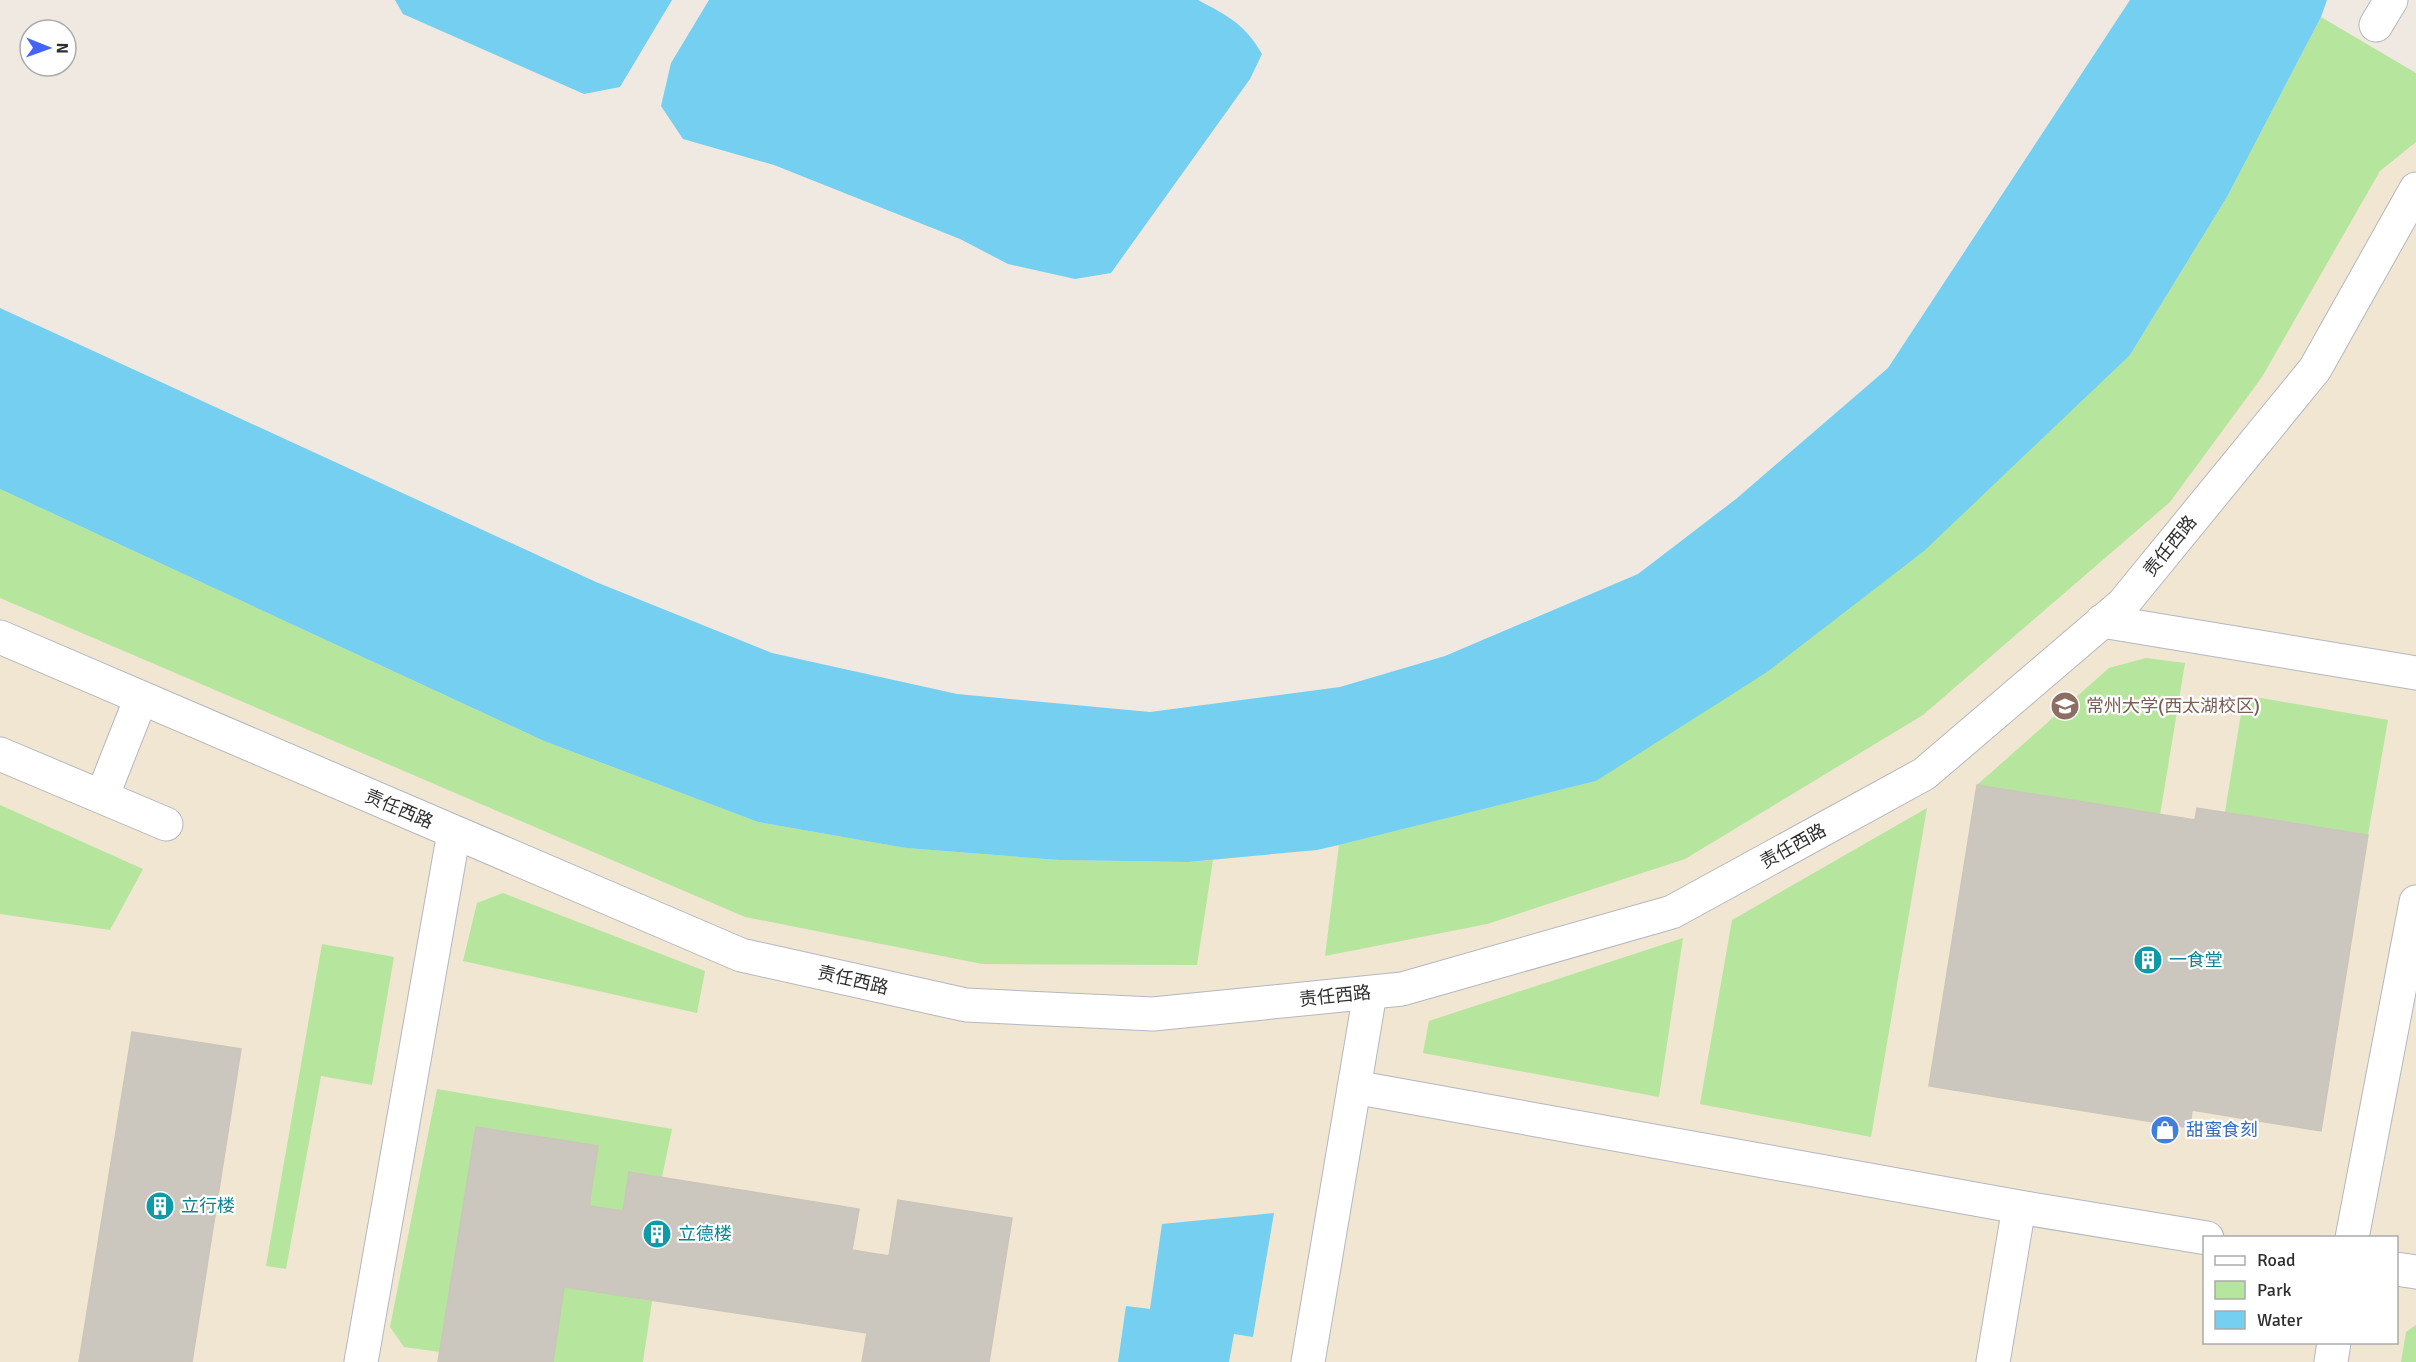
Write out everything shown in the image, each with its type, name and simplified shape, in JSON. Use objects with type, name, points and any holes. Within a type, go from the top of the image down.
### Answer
[{"type":"lane","name":"责任西路","points":[[0,638],[741,955],[966,1005],[1153,1014],[1402,990],[1672,912],[1924,774],[2123,604],[2315,369],[2416,189]]},
{"type":"lane","points":[[2102,621],[2416,673]]},
{"type":"lane","points":[[102,797],[141,698]]},
{"type":"lane","points":[[0,754],[166,824]]},
{"type":"lane","points":[[361,1362],[454,832]]},
{"type":"lane","points":[[2352,1236],[2416,902]]},
{"type":"lane","points":[[1308,1362],[1370,993]]},
{"type":"lane","points":[[1354,1087],[2019,1207],[2203,1237]]},
{"type":"lane","points":[[1993,1362],[2019,1207]]},
{"type":"lane","points":[[2398,1269],[2416,1272]]},
{"type":"lane","points":[[2331,1362],[2334,1344]]},
{"type":"shaded area","name":"常州大学(西太湖校区)","points":[[2321,17],[2416,73],[2416,1362],[0,1362],[0,489],[544,741],[758,822],[907,848],[1059,860],[2130,355],[2227,197]]},
{"type":"green space","points":[[2321,17],[2416,73],[2416,142],[2380,171],[2262,377],[2170,502],[1923,715],[1685,859],[1487,924],[1325,956],[1339,845],[1596,781],[2130,355],[2227,197]]},
{"type":"green space","points":[[0,489],[544,741],[758,822],[907,848],[1059,860],[1188,862],[1213,860],[1197,965],[982,964],[745,917],[0,598]]},
{"type":"green space","points":[[2146,658],[2185,663],[2160,815],[1977,785],[2109,668]]},
{"type":"green space","points":[[2244,695],[2388,720],[2368,835],[2225,812]]},
{"type":"green space","points":[[0,805],[143,869],[110,930],[0,914]]},
{"type":"green space","points":[[1927,808],[1871,1137],[1700,1104],[1732,920]]},
{"type":"green space","points":[[503,893],[705,971],[697,1013],[463,961],[477,903]]},
{"type":"green space","points":[[1683,938],[1659,1097],[1423,1053],[1429,1021]]},
{"type":"green space","points":[[322,944],[394,957],[372,1085],[321,1076],[286,1269],[266,1266]]},
{"type":"green space","points":[[437,1089],[672,1129],[662,1177],[629,1172],[623,1211],[589,1206],[598,1146],[476,1127],[440,1352],[404,1347],[390,1327]]},
{"type":"green space","points":[[564,1287],[652,1301],[643,1362],[553,1362]]},
{"type":"green space","points":[[2416,1325],[2416,1362],[2401,1362],[2406,1332]]},
{"type":"water","points":[[395,0],[672,0],[620,87],[584,94],[403,14]]},
{"type":"water","points":[[709,0],[1198,0],[1235,22],[1249,35],[1262,54],[1250,79],[1111,273],[1075,279],[1008,264],[960,239],[774,165],[683,139],[661,106],[671,63]]},
{"type":"water","points":[[2130,0],[2327,0],[2321,17],[2227,197],[2130,355],[1924,551],[1767,672],[1596,781],[1339,845],[1317,850],[1188,862],[1059,860],[906,848],[758,822],[544,741],[0,489],[0,308],[596,582],[772,653],[957,694],[1150,712],[1340,687],[1445,656],[1638,574],[1736,499],[1888,368]]},
{"type":"water","points":[[1274,1213],[1253,1337],[1234,1334],[1229,1362],[1118,1362],[1126,1306],[1150,1309],[1162,1224]]},
{"type":"building","name":"一食堂","points":[[1977,785],[2195,820],[2197,808],[2368,835],[2321,1131],[2192,1110],[2190,1128],[1929,1086]]},
{"type":"building","name":"立行楼","points":[[132,1032],[241,1049],[192,1362],[79,1362]]},
{"type":"building","name":"立德楼","points":[[476,1127],[598,1146],[589,1206],[623,1211],[629,1172],[859,1209],[852,1250],[889,1256],[898,1200],[1012,1218],[989,1362],[862,1362],[867,1333],[564,1287],[553,1362],[438,1362]]},
{"type":"place","name":"常州大学(西太湖校区)","points":[[2065,706]]},
{"type":"place","name":"一食堂","points":[[2148,960]]},
{"type":"place","name":"甜蜜食刻","points":[[2165,1130]]},
{"type":"place","name":"立行楼","points":[[160,1206]]},
{"type":"place","name":"立德楼","points":[[657,1234]]}]
